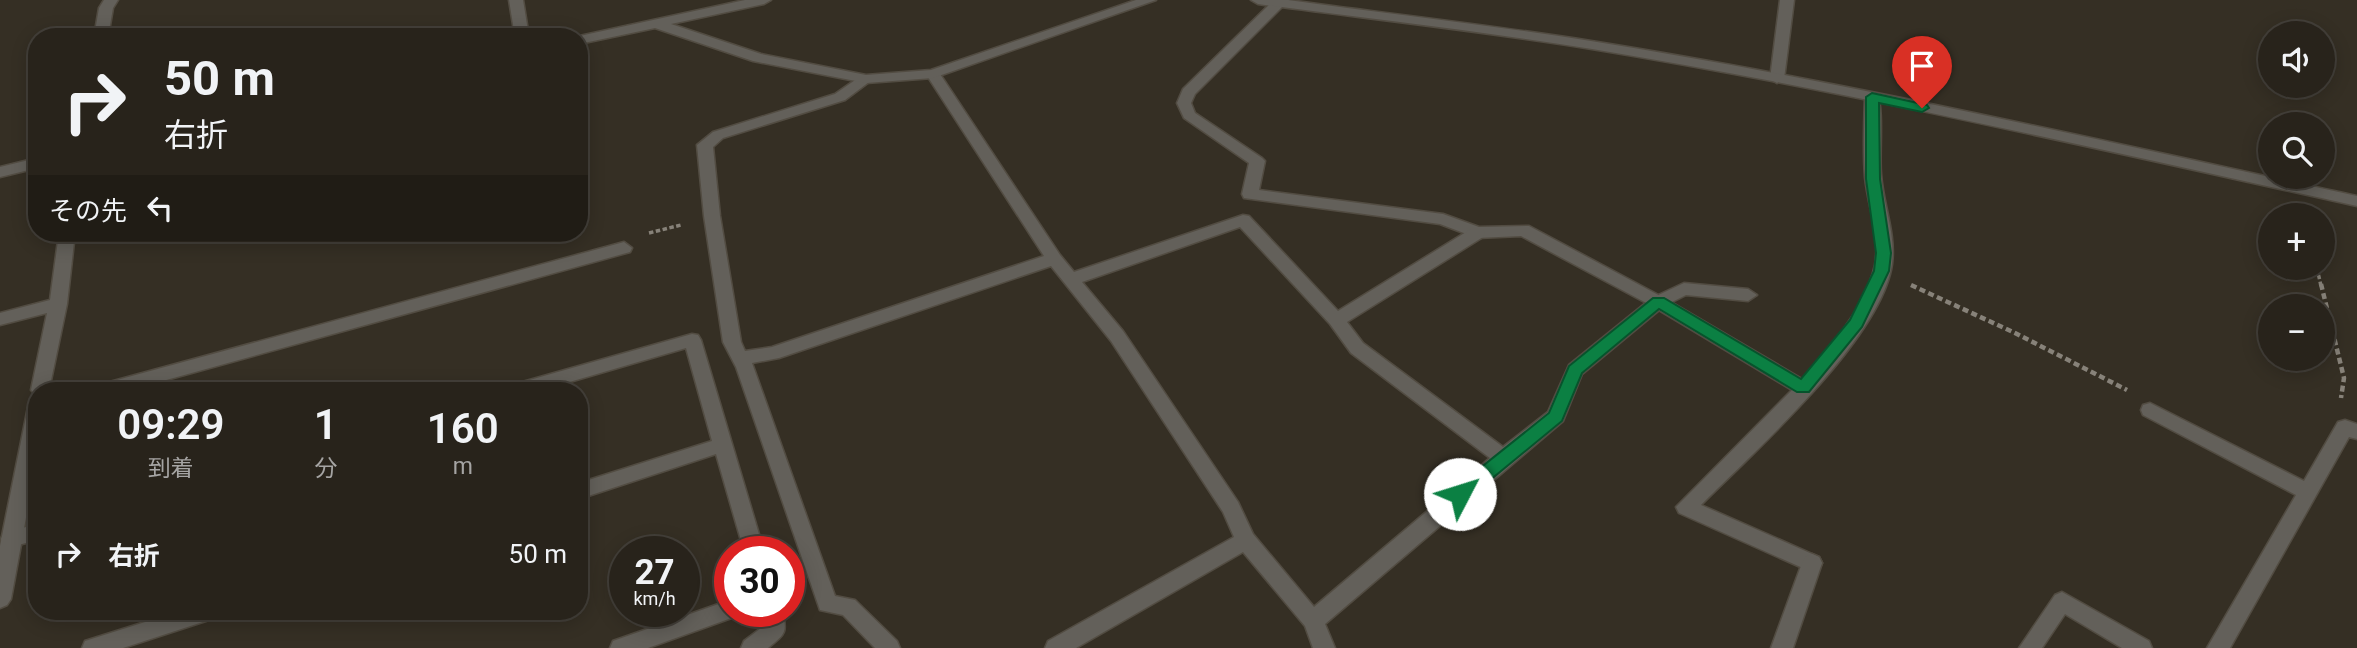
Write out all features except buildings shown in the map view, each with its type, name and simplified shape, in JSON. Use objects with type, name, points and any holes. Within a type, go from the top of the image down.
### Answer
[{"type":"street","points":[[103,28],[106,8],[111,0]]},
{"type":"street","points":[[516,0],[521,28]]},
{"type":"street","points":[[588,38],[764,0]]},
{"type":"street","points":[[660,24],[758,58],[866,79],[933,74],[1149,0]]},
{"type":"street","points":[[1258,0],[1591,46],[1777,79],[2357,201]]},
{"type":"street","points":[[1777,79],[1787,0]]},
{"type":"street","points":[[1280,2],[1188,92],[1184,103],[1189,115],[1257,161],[1250,194],[1443,219],[1477,233],[1523,230],[1658,302],[1803,388]]},
{"type":"street","points":[[933,74],[1054,259],[1117,336],[1231,508],[1246,540],[1313,621],[1324,648]]},
{"type":"street","points":[[866,79],[840,97],[718,135],[705,145],[712,216],[732,342],[827,604],[848,606],[889,648]]},
{"type":"street","points":[[1783,648],[1812,564],[1686,507],[1803,388],[1857,323],[1882,271],[1884,253],[1873,179],[1872,97]]},
{"type":"street","points":[[0,172],[28,165]]},
{"type":"street","points":[[1070,280],[1243,220],[1336,320],[1357,348],[1503,458]]},
{"type":"street","points":[[1336,320],[1477,233]]},
{"type":"street","points":[[42,382],[58,304],[66,242]]},
{"type":"street","points":[[135,382],[624,248]]},
{"type":"street","points":[[740,358],[773,354],[1054,259]]},
{"type":"street","points":[[1313,621],[1556,416],[1575,370],[1658,302],[1684,289],[1748,295]]},
{"type":"street","points":[[0,318],[58,304]]},
{"type":"street","points":[[547,382],[692,340],[749,536]]},
{"type":"street","points":[[2150,410],[2308,492]]},
{"type":"street","points":[[2218,648],[2308,492],[2351,430]]},
{"type":"street","points":[[588,488],[722,445]]},
{"type":"street","points":[[0,599],[28,452]]},
{"type":"street","points":[[10,539],[28,534]]},
{"type":"street","points":[[1056,648],[1246,540]]},
{"type":"street","points":[[2030,648],[2062,601],[2141,648]]},
{"type":"street","points":[[621,648],[714,615]]},
{"type":"street","points":[[93,648],[180,620]]},
{"type":"street","points":[[752,648],[776,627]]},
{"type":"path","points":[[624,248],[632,238],[712,216]]},
{"type":"path","points":[[1882,271],[2015,333],[2147,401],[2150,410]]},
{"type":"path","points":[[2320,280],[2344,378],[2340,406],[2351,430]]},
{"type":"route","points":[[1460,494],[1556,416],[1575,370],[1658,302],[1803,388],[1857,323],[1882,271],[1884,253],[1873,179],[1872,97],[1922,108]]}]
